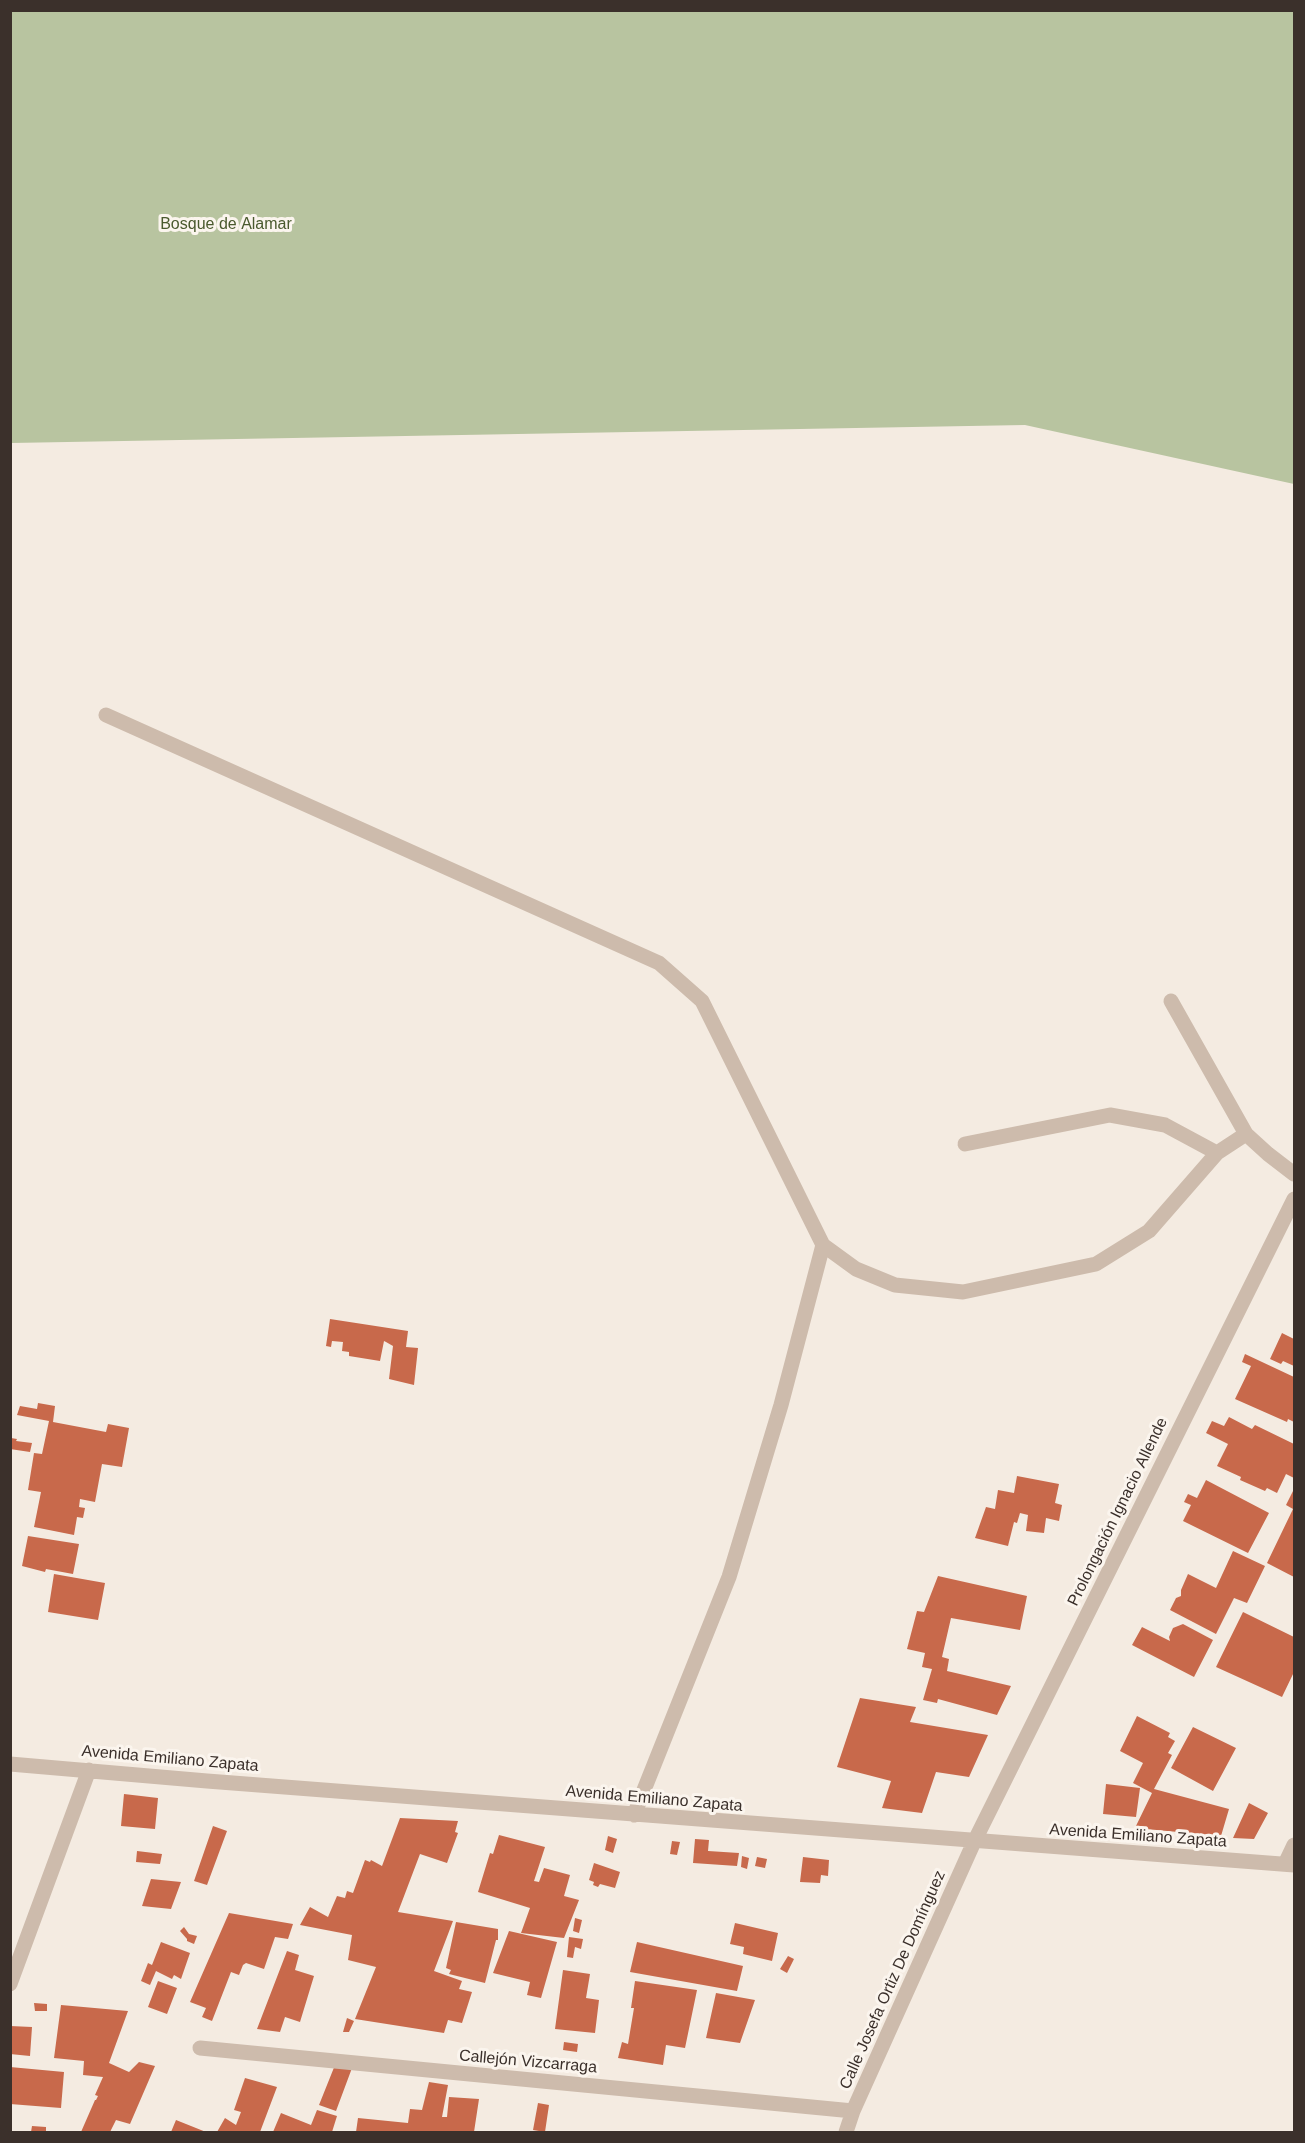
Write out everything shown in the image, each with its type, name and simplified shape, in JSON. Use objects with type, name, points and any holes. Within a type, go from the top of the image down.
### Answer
[{"type":"street","points":[[106,715],[659,963],[702,1001],[823,1245],[856,1269],[895,1284],[963,1292],[1096,1264],[1149,1231],[1217,1153],[1246,1134]]},
{"type":"street","points":[[1172,1001],[1246,1134],[1294,1174]]},
{"type":"street","points":[[965,1144],[1110,1115],[1165,1125],[1217,1153]]},
{"type":"street","name":"Prolongación Ignacio Allende","points":[[974,1842],[1294,1199]]},
{"type":"street","points":[[634,1815],[729,1577],[781,1405],[823,1245]]},
{"type":"street","name":"Avenida Emiliano Zapata","points":[[10,1764],[974,1842],[1290,1865]]},
{"type":"street","points":[[10,1984],[89,1770]]},
{"type":"street","name":"Calle Josefa Ortiz De Domínguez","points":[[846,2133],[974,1842]]},
{"type":"street","points":[[1290,1865],[1294,1845]]},
{"type":"street","name":"Callejón Vizcarraga","points":[[200,2048],[854,2111]]},
{"type":"green space","name":"Bosque de Alamar","points":[[10,11],[1294,11],[1294,484],[1025,425],[11,443]]},
{"type":"building","points":[[330,1319],[408,1331],[406,1347],[418,1348],[414,1385],[389,1379],[393,1346],[384,1341],[380,1361],[349,1356],[349,1352],[342,1351],[343,1342],[332,1341],[331,1347],[326,1346]]},
{"type":"building","points":[[1282,1333],[1294,1339],[1294,1366],[1270,1359]]},
{"type":"building","points":[[1245,1354],[1294,1377],[1294,1422],[1288,1419],[1287,1422],[1235,1399],[1251,1366],[1242,1362]]},
{"type":"building","points":[[38,1403],[55,1406],[53,1422],[106,1432],[108,1424],[129,1428],[122,1467],[102,1464],[95,1502],[80,1499],[79,1507],[85,1508],[83,1518],[77,1517],[74,1535],[34,1527],[41,1492],[28,1490],[34,1453],[42,1454],[49,1421],[17,1415],[20,1406],[37,1409]]},
{"type":"building","points":[[1229,1417],[1252,1429],[1255,1425],[1294,1444],[1294,1478],[1286,1474],[1277,1493],[1267,1488],[1265,1491],[1240,1480],[1241,1477],[1217,1466],[1228,1444],[1206,1433],[1212,1421],[1224,1426]]},
{"type":"building","points":[[11,1438],[32,1443],[30,1452],[10,1449]]},
{"type":"building","points":[[1017,1476],[1059,1484],[1055,1503],[1062,1505],[1059,1521],[1046,1518],[1044,1533],[1026,1531],[1028,1515],[1020,1513],[1017,1523],[1014,1522],[1008,1546],[975,1538],[986,1507],[995,1509],[998,1490],[1014,1493]]},
{"type":"building","points":[[1206,1480],[1269,1513],[1248,1553],[1183,1521],[1191,1505],[1184,1502],[1188,1494],[1197,1498]]},
{"type":"building","points":[[1294,1489],[1294,1577],[1267,1563],[1293,1509],[1286,1505]]},
{"type":"building","points":[[28,1536],[79,1544],[73,1574],[46,1569],[45,1572],[22,1566]]},
{"type":"building","points":[[1233,1551],[1265,1566],[1247,1603],[1234,1598],[1216,1634],[1170,1610],[1176,1598],[1181,1596],[1181,1590],[1188,1574],[1216,1588]]},
{"type":"building","points":[[54,1574],[105,1583],[98,1620],[48,1612]]},
{"type":"building","points":[[938,1576],[1027,1596],[1020,1630],[951,1618],[942,1657],[949,1659],[947,1671],[1011,1686],[997,1715],[938,1699],[937,1703],[923,1700],[932,1669],[922,1667],[925,1653],[907,1649],[917,1611],[924,1612]]},
{"type":"building","points":[[1243,1612],[1294,1637],[1294,1672],[1282,1697],[1216,1667]]},
{"type":"building","points":[[1183,1624],[1213,1640],[1194,1677],[1132,1645],[1142,1627],[1170,1641],[1169,1637],[1173,1628]]},
{"type":"building","points":[[860,1698],[916,1707],[910,1722],[988,1735],[969,1777],[936,1772],[922,1813],[882,1808],[891,1781],[837,1767]]},
{"type":"building","points":[[1137,1716],[1170,1733],[1168,1737],[1175,1741],[1168,1753],[1172,1755],[1154,1789],[1229,1809],[1221,1836],[1135,1828],[1152,1793],[1133,1783],[1143,1763],[1120,1751]]},
{"type":"building","points":[[1193,1727],[1236,1748],[1213,1791],[1171,1768]]},
{"type":"building","points":[[1106,1784],[1140,1788],[1136,1817],[1103,1814]]},
{"type":"building","points":[[124,1794],[158,1798],[155,1829],[121,1826]]},
{"type":"building","points":[[1249,1803],[1268,1813],[1254,1839],[1233,1838]]},
{"type":"building","points":[[400,1818],[458,1821],[455,1832],[458,1833],[447,1863],[420,1854],[398,1912],[453,1921],[434,1971],[462,1981],[459,1989],[472,1992],[462,2023],[448,2020],[444,2033],[355,2019],[376,1967],[348,1960],[352,1935],[300,1925],[310,1907],[328,1917],[337,1896],[345,1898],[347,1891],[353,1893],[365,1860],[370,1862],[371,1860],[382,1866]]},
{"type":"building","points":[[213,1826],[227,1831],[207,1885],[194,1881]]},
{"type":"building","points":[[499,1835],[545,1847],[534,1881],[539,1882],[544,1868],[570,1875],[564,1896],[579,1900],[564,1938],[521,1933],[530,1908],[478,1892],[490,1853],[493,1854]]},
{"type":"building","points":[[608,1836],[617,1839],[613,1853],[605,1850]]},
{"type":"building","points":[[695,1839],[709,1840],[708,1851],[739,1853],[737,1866],[693,1863]]},
{"type":"building","points":[[672,1841],[680,1842],[677,1855],[670,1854]]},
{"type":"building","points":[[137,1851],[162,1854],[160,1864],[136,1862]]},
{"type":"building","points":[[742,1856],[749,1858],[747,1869],[741,1867]]},
{"type":"building","points":[[757,1857],[767,1859],[765,1868],[755,1866]]},
{"type":"building","points":[[803,1857],[829,1860],[828,1876],[821,1875],[820,1883],[800,1882]]},
{"type":"building","points":[[594,1863],[620,1872],[615,1888],[600,1884],[598,1887],[593,1885],[594,1882],[589,1880]]},
{"type":"building","points":[[151,1879],[181,1882],[171,1909],[142,1906]]},
{"type":"building","points":[[229,1913],[293,1924],[288,1939],[275,1937],[264,1969],[246,1963],[239,1975],[231,1972],[212,2021],[202,2017],[206,2008],[190,2002]]},
{"type":"building","points":[[575,1918],[582,1920],[579,1933],[573,1931]]},
{"type":"building","points":[[456,1922],[498,1929],[498,1940],[496,1940],[485,1983],[449,1974],[451,1970],[446,1968]]},
{"type":"building","points":[[735,1923],[778,1933],[772,1961],[743,1954],[744,1947],[730,1944]]},
{"type":"building","points":[[184,1927],[189,1934],[197,1936],[194,1944],[187,1941],[180,1931]]},
{"type":"building","points":[[509,1931],[557,1942],[541,1998],[527,1995],[530,1982],[493,1973]]},
{"type":"building","points":[[569,1937],[583,1939],[581,1949],[575,1947],[573,1958],[567,1957]]},
{"type":"building","points":[[161,1942],[190,1953],[181,1979],[174,1975],[172,1979],[156,1971],[150,1985],[141,1981],[148,1963],[152,1965]]},
{"type":"building","points":[[637,1942],[743,1966],[737,1991],[630,1972]]},
{"type":"building","points":[[287,1951],[299,1955],[295,1970],[314,1976],[300,2022],[285,2017],[280,2032],[257,2029]]},
{"type":"building","points":[[788,1956],[794,1959],[787,1973],[780,1969]]},
{"type":"building","points":[[563,1970],[590,1974],[586,1998],[599,2000],[595,2033],[555,2029]]},
{"type":"building","points":[[158,1981],[177,1988],[167,2014],[148,2007]]},
{"type":"building","points":[[635,1981],[697,1990],[685,2048],[666,2045],[663,2065],[618,2058],[622,2042],[628,2044],[634,2008],[631,2008]]},
{"type":"building","points":[[716,1993],[755,2000],[740,2043],[706,2038]]},
{"type":"building","points":[[34,2003],[47,2004],[47,2011],[35,2011]]},
{"type":"building","points":[[61,2005],[128,2011],[109,2063],[129,2072],[139,2062],[155,2066],[130,2124],[116,2120],[110,2132],[81,2132],[98,2096],[95,2095],[103,2077],[83,2075],[84,2061],[54,2058]]},
{"type":"building","points":[[347,2018],[354,2021],[349,2032],[343,2032]]},
{"type":"building","points":[[10,2026],[32,2027],[30,2056],[10,2054]]},
{"type":"building","points":[[564,2042],[578,2044],[577,2052],[563,2050]]},
{"type":"building","points":[[335,2065],[352,2068],[336,2111],[319,2105]]},
{"type":"building","points":[[10,2067],[64,2072],[61,2108],[10,2104]]},
{"type":"building","points":[[245,2078],[277,2087],[260,2132],[217,2132],[225,2118],[236,2125],[241,2112],[234,2110]]},
{"type":"building","points":[[429,2082],[448,2085],[442,2117],[447,2117],[449,2097],[479,2099],[474,2132],[356,2132],[358,2118],[408,2123],[410,2109],[422,2110]]},
{"type":"building","points":[[538,2103],[549,2105],[545,2132],[533,2130]]},
{"type":"building","points":[[317,2110],[337,2116],[332,2132],[273,2132],[281,2113],[311,2125]]},
{"type":"building","points":[[176,2120],[206,2132],[171,2132]]},
{"type":"building","points":[[32,2126],[46,2127],[46,2132],[31,2132]]}]
